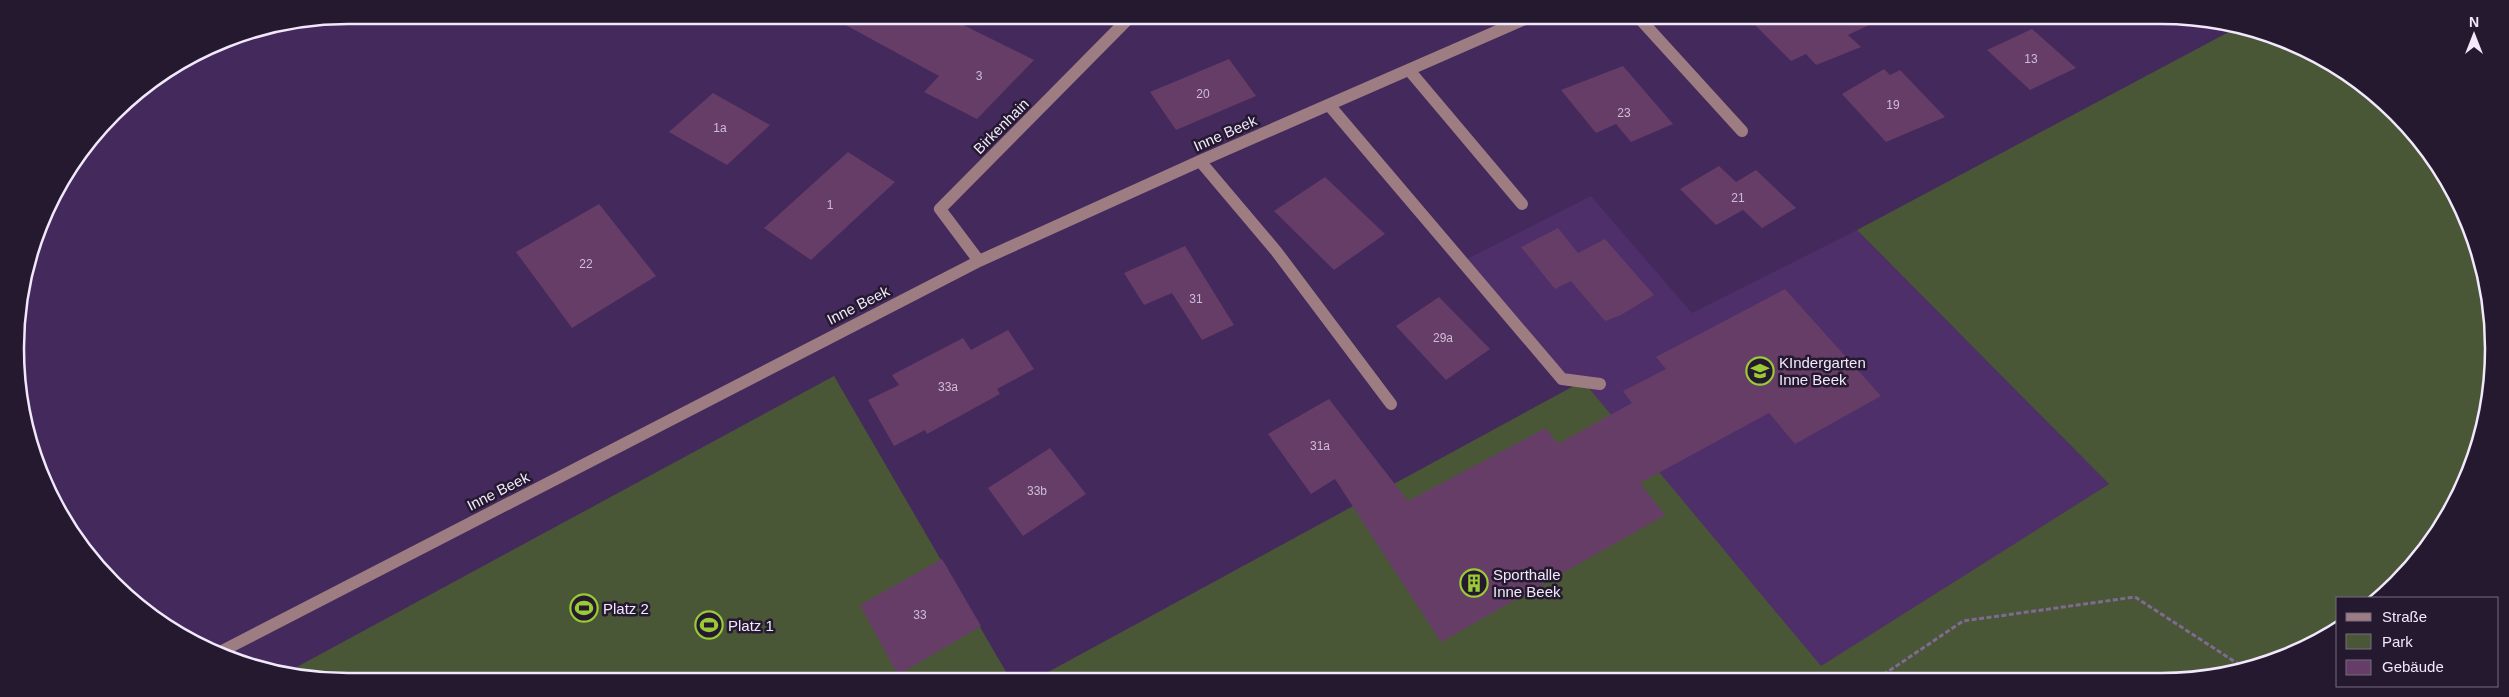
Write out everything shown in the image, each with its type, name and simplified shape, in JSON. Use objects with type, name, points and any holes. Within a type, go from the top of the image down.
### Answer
[{"type":"street","name":"Birkenhain","points":[[979,262],[940,209],[1123,24]]},
{"type":"street","name":"Inne Beek","points":[[225,649],[979,262],[1200,161],[1514,24]]},
{"type":"street","points":[[1645,24],[1742,131]]},
{"type":"street","points":[[1409,70],[1522,204]]},
{"type":"street","points":[[1329,105],[1562,379],[1600,384]]},
{"type":"street","points":[[1200,161],[1276,252],[1391,404]]},
{"type":"path","points":[[1886,673],[1962,621],[2135,597],[2238,664]]},
{"type":"shaded area","points":[[1591,196],[1692,313],[1857,230],[2109,484],[1820,667],[1583,381],[1562,379],[1463,261]]},
{"type":"green space","points":[[2230,31],[2285,48],[2341,78],[2375,104],[2405,134],[2431,168],[2461,224],[2479,285],[2485,327],[2485,370],[2479,412],[2461,473],[2431,529],[2405,563],[2375,593],[2370,597],[2336,597],[2336,622],[2304,640],[2265,656],[2224,667],[2182,673],[1046,673],[1583,381],[1821,666],[2109,484],[1857,230]]},
{"type":"green space","points":[[834,376],[1007,673],[327,673],[294,668]]},
{"type":"building","points":[[844,24],[961,24],[1034,60],[977,119],[924,92],[939,76]]},
{"type":"building","points":[[1754,24],[1871,24],[1848,35],[1861,47],[1816,65],[1806,54],[1791,61]]},
{"type":"building","points":[[2032,29],[2076,68],[2030,90],[1987,50]]},
{"type":"building","points":[[1229,59],[1256,96],[1176,130],[1150,92]]},
{"type":"building","points":[[1623,66],[1673,124],[1631,142],[1616,124],[1596,133],[1561,90]]},
{"type":"building","points":[[1884,69],[1890,75],[1900,70],[1945,117],[1886,142],[1842,94]]},
{"type":"building","points":[[713,93],[770,125],[727,165],[669,132]]},
{"type":"building","points":[[848,152],[895,182],[811,260],[764,228]]},
{"type":"building","points":[[1719,166],[1736,182],[1756,170],[1796,208],[1762,228],[1743,210],[1716,225],[1680,189]]},
{"type":"building","points":[[1325,177],[1385,234],[1334,270],[1274,211]]},
{"type":"building","points":[[599,204],[656,276],[572,328],[516,252]]},
{"type":"building","points":[[1558,228],[1578,253],[1605,239],[1654,295],[1621,315],[1605,321],[1571,281],[1555,289],[1521,247]]},
{"type":"building","points":[[1185,246],[1234,325],[1202,340],[1172,293],[1144,305],[1124,273]]},
{"type":"building","points":[[1785,289],[1881,396],[1795,444],[1769,413],[1640,483],[1665,515],[1441,642],[1335,479],[1311,494],[1268,434],[1329,399],[1408,501],[1546,428],[1558,444],[1632,403],[1623,391],[1666,369],[1656,357]]},
{"type":"building","points":[[1439,297],[1490,349],[1446,380],[1396,326]]},
{"type":"building","points":[[1008,330],[1034,369],[997,389],[1000,394],[927,434],[925,430],[894,446],[868,400],[899,385],[892,375],[963,338],[971,350]]},
{"type":"building","points":[[1050,448],[1086,494],[1023,536],[988,488]]},
{"type":"building","points":[[942,559],[981,626],[901,673],[897,673],[860,605]]},
{"type":"place","name":"KIndergarten Inne Beek","points":[[1760,371]]},
{"type":"place","name":"Sporthalle Inne Beek","points":[[1474,583]]},
{"type":"place","name":"Platz 2","points":[[584,608]]},
{"type":"place","name":"Platz 1","points":[[709,625]]}]
